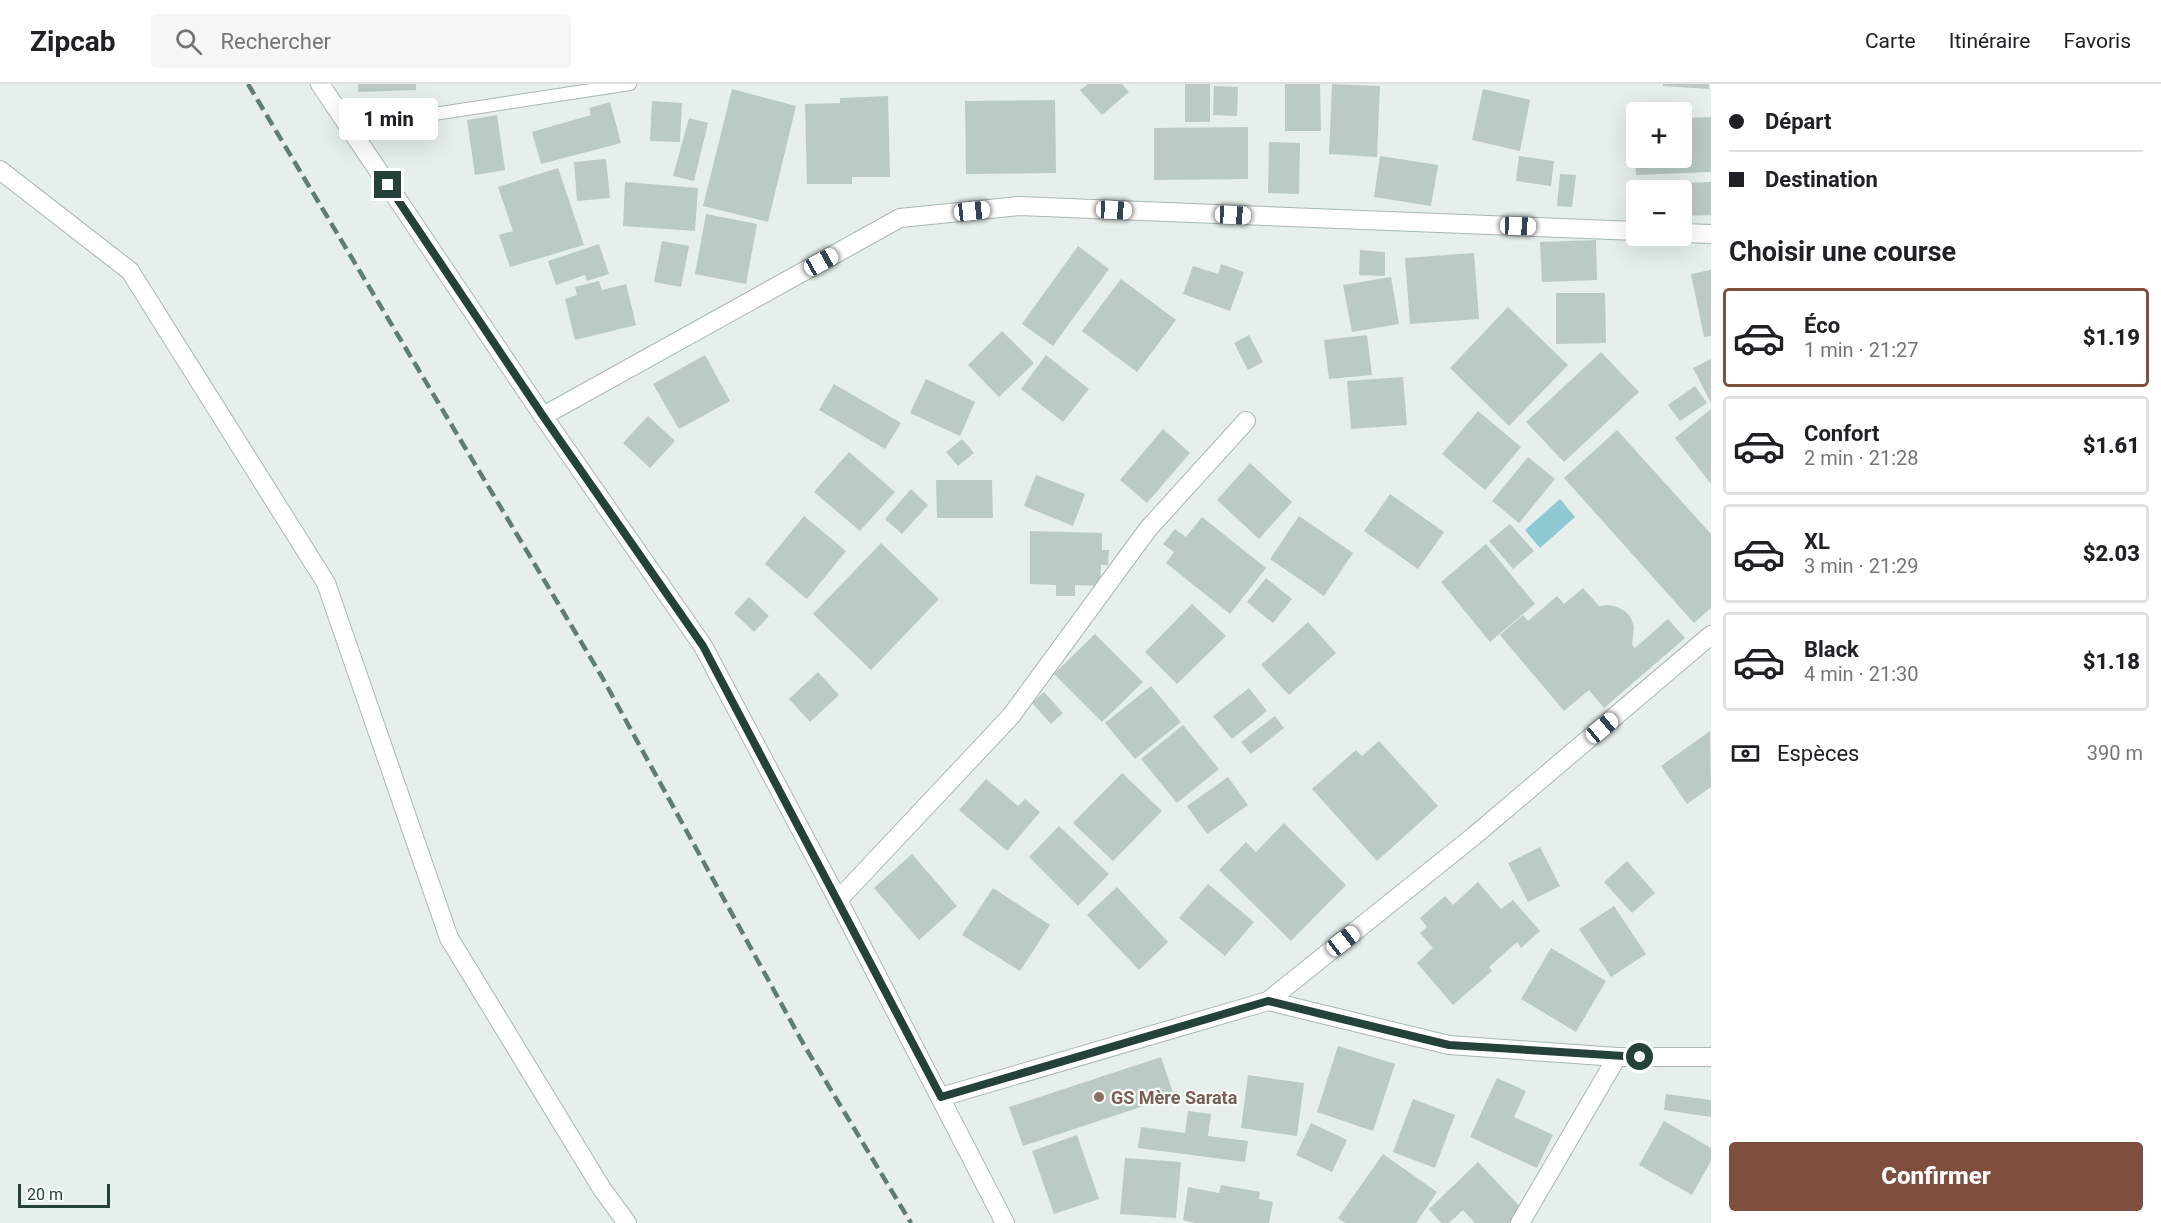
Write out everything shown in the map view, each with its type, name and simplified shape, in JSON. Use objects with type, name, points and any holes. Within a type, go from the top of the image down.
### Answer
[{"type":"street","points":[[320,84],[543,416],[703,646],[838,900],[1005,1223]]},
{"type":"street","points":[[0,170],[130,271],[326,583],[448,938],[602,1189],[627,1223]]},
{"type":"street","points":[[543,416],[900,218],[1019,206],[1626,231]]},
{"type":"street","points":[[1692,233],[1711,234]]},
{"type":"street","points":[[838,900],[1011,716],[1148,529],[1246,421]]},
{"type":"street","points":[[941,1097],[1268,1001],[1474,837],[1711,635]]},
{"type":"street","points":[[1268,1001],[1449,1045],[1617,1057],[1711,1056]]},
{"type":"street","points":[[1520,1223],[1617,1057]]},
{"type":"lane","points":[[349,127],[630,84]]},
{"type":"water","points":[[1560,499],[1575,517],[1540,548],[1525,530]]},
{"type":"building","points":[[358,84],[416,84],[416,90],[358,92]]},
{"type":"building","points":[[1088,84],[1122,84],[1129,92],[1102,115],[1080,90]]},
{"type":"building","points":[[1185,84],[1210,84],[1210,122],[1185,122]]},
{"type":"building","points":[[1285,84],[1320,84],[1321,131],[1285,131]]},
{"type":"building","points":[[1332,84],[1380,86],[1377,157],[1329,154]]},
{"type":"building","points":[[1663,84],[1709,84],[1709,89],[1663,86]]},
{"type":"building","points":[[1214,86],[1238,87],[1237,116],[1213,115]]},
{"type":"building","points":[[732,89],[796,106],[768,222],[703,206]]},
{"type":"building","points":[[1483,89],[1530,100],[1520,151],[1472,140]]},
{"type":"building","points":[[888,96],[890,177],[852,177],[852,184],[807,184],[805,104],[840,103],[840,98]]},
{"type":"building","points":[[1055,100],[1056,173],[966,174],[965,101]]},
{"type":"building","points":[[652,101],[682,103],[680,142],[650,141]]},
{"type":"building","points":[[610,102],[621,143],[541,164],[532,132],[591,115],[589,108]]},
{"type":"building","points":[[497,115],[505,170],[475,175],[467,120]]},
{"type":"building","points":[[1711,117],[1711,172],[1636,175],[1636,168],[1692,168],[1692,118]]},
{"type":"building","points":[[689,118],[708,123],[694,181],[673,176]]},
{"type":"building","points":[[1248,127],[1248,179],[1154,180],[1154,128]]},
{"type":"building","points":[[1269,142],[1300,143],[1299,194],[1268,193]]},
{"type":"building","points":[[1380,156],[1438,165],[1431,206],[1374,197]]},
{"type":"building","points":[[1519,156],[1554,161],[1551,186],[1516,181]]},
{"type":"building","points":[[606,159],[610,198],[577,201],[574,162]]},
{"type":"building","points":[[558,168],[584,245],[510,267],[499,235],[513,231],[498,187]]},
{"type":"building","points":[[1560,174],[1576,175],[1572,207],[1557,206]]},
{"type":"building","points":[[625,182],[698,188],[695,231],[623,226]]},
{"type":"building","points":[[1711,182],[1711,215],[1692,216],[1692,183]]},
{"type":"building","points":[[706,214],[757,224],[746,284],[695,274]]},
{"type":"building","points":[[1596,240],[1597,280],[1542,282],[1540,242]]},
{"type":"building","points":[[662,241],[689,246],[681,287],[654,282]]},
{"type":"building","points":[[599,244],[609,274],[587,281],[585,275],[556,285],[548,261]]},
{"type":"building","points":[[1078,246],[1109,269],[1053,346],[1022,324]]},
{"type":"building","points":[[1360,250],[1385,252],[1385,276],[1359,275]]},
{"type":"building","points":[[1474,253],[1479,319],[1410,324],[1405,258]]},
{"type":"building","points":[[1221,264],[1244,272],[1230,311],[1183,294],[1193,266],[1218,274]]},
{"type":"building","points":[[1711,270],[1711,336],[1704,337],[1691,274]]},
{"type":"building","points":[[1391,277],[1399,324],[1352,332],[1343,285]]},
{"type":"building","points":[[1121,279],[1176,320],[1137,372],[1082,331]]},
{"type":"building","points":[[599,281],[602,290],[626,284],[636,325],[575,340],[565,299],[577,295],[575,287]]},
{"type":"building","points":[[1556,293],[1605,293],[1606,343],[1556,344]]},
{"type":"building","points":[[1508,307],[1568,365],[1509,426],[1450,368]]},
{"type":"building","points":[[1002,331],[1034,363],[999,397],[968,365]]},
{"type":"building","points":[[1249,335],[1263,362],[1248,370],[1234,343]]},
{"type":"building","points":[[1367,335],[1372,375],[1329,379],[1324,340]]},
{"type":"building","points":[[1601,352],[1639,392],[1564,462],[1526,422]]},
{"type":"building","points":[[705,355],[730,401],[679,429],[653,384]]},
{"type":"building","points":[[1046,355],[1089,389],[1063,422],[1021,389]]},
{"type":"building","points":[[1711,359],[1711,403],[1693,368]]},
{"type":"building","points":[[1403,377],[1407,425],[1351,429],[1347,381]]},
{"type":"building","points":[[926,379],[975,402],[960,436],[910,413]]},
{"type":"building","points":[[834,384],[901,423],[885,449],[819,410]]},
{"type":"building","points":[[1695,386],[1707,403],[1680,421],[1668,405]]},
{"type":"building","points":[[1711,409],[1711,484],[1675,438]]},
{"type":"building","points":[[1478,411],[1521,447],[1485,490],[1442,454]]},
{"type":"building","points":[[648,416],[675,441],[650,468],[623,443]]},
{"type":"building","points":[[1163,429],[1190,453],[1147,503],[1120,480]]},
{"type":"building","points":[[1617,430],[1711,534],[1711,608],[1694,623],[1564,478]]},
{"type":"building","points":[[962,439],[974,453],[958,466],[946,452]]},
{"type":"building","points":[[849,452],[895,492],[860,531],[814,492]]},
{"type":"building","points":[[1528,457],[1555,479],[1519,523],[1492,501]]},
{"type":"building","points":[[1250,463],[1292,502],[1259,539],[1217,500]]},
{"type":"building","points":[[1036,475],[1085,494],[1073,526],[1024,506]]},
{"type":"building","points":[[936,480],[992,480],[993,518],[937,518]]},
{"type":"building","points":[[911,489],[928,505],[902,534],[885,519]]},
{"type":"building","points":[[1390,494],[1444,532],[1418,569],[1364,531]]},
{"type":"building","points":[[804,516],[846,551],[807,599],[765,564]]},
{"type":"building","points":[[1299,516],[1353,553],[1324,596],[1270,559]]},
{"type":"building","points":[[1202,517],[1266,568],[1230,614],[1166,563],[1174,552],[1163,544],[1175,529],[1186,537]]},
{"type":"building","points":[[1510,524],[1534,551],[1513,569],[1489,541]]},
{"type":"building","points":[[1030,531],[1102,533],[1102,550],[1109,550],[1108,565],[1101,565],[1100,586],[1075,585],[1075,596],[1056,596],[1056,585],[1030,584]]},
{"type":"building","points":[[881,543],[939,599],[871,670],[813,614]]},
{"type":"building","points":[[1486,544],[1535,604],[1490,642],[1441,582]]},
{"type":"building","points":[[1266,578],[1292,599],[1273,623],[1247,602]]},
{"type":"building","points":[[1583,588],[1599,606],[1608,605],[1625,611],[1634,627],[1632,645],[1635,648],[1668,619],[1685,638],[1604,708],[1589,690],[1564,711],[1500,635],[1523,615],[1528,621],[1557,596],[1564,604]]},
{"type":"building","points":[[749,597],[769,616],[754,632],[734,613]]},
{"type":"building","points":[[1192,604],[1226,636],[1177,684],[1145,652]]},
{"type":"building","points":[[1308,622],[1336,653],[1289,695],[1261,665]]},
{"type":"building","points":[[1095,634],[1143,682],[1102,722],[1054,674]]},
{"type":"building","points":[[818,672],[839,695],[810,722],[789,699]]},
{"type":"building","points":[[1151,686],[1181,722],[1135,759],[1105,723]]},
{"type":"building","points":[[1249,688],[1267,711],[1232,739],[1213,716]]},
{"type":"building","points":[[1044,692],[1063,713],[1051,724],[1032,703]]},
{"type":"building","points":[[1275,716],[1284,728],[1251,754],[1241,742]]},
{"type":"building","points":[[1183,725],[1219,769],[1177,803],[1141,759]]},
{"type":"building","points":[[1710,731],[1711,787],[1687,804],[1661,766]]},
{"type":"building","points":[[1379,741],[1438,806],[1377,861],[1312,789],[1356,750],[1362,756]]},
{"type":"building","points":[[1122,773],[1162,811],[1113,861],[1073,823]]},
{"type":"building","points":[[1228,777],[1248,805],[1207,834],[1187,806]]},
{"type":"building","points":[[986,779],[1018,806],[1025,799],[1040,812],[1007,851],[959,810]]},
{"type":"building","points":[[1284,823],[1346,885],[1291,941],[1219,870],[1246,842],[1256,852]]},
{"type":"building","points":[[1059,826],[1109,874],[1078,906],[1029,857]]},
{"type":"building","points":[[1540,847],[1560,886],[1528,902],[1508,863]]},
{"type":"building","points":[[912,854],[957,906],[919,940],[874,888]]},
{"type":"building","points":[[1627,861],[1655,893],[1632,913],[1604,882]]},
{"type":"building","points":[[1478,882],[1501,909],[1513,900],[1540,931],[1521,948],[1517,942],[1489,967],[1492,971],[1453,1005],[1417,963],[1433,948],[1420,933],[1427,927],[1420,918],[1445,896],[1453,905]]},
{"type":"building","points":[[1208,884],[1254,922],[1225,956],[1179,918]]},
{"type":"building","points":[[1117,887],[1168,942],[1139,970],[1087,915]]},
{"type":"building","points":[[993,888],[1050,925],[1020,971],[962,935]]},
{"type":"building","points":[[1614,906],[1646,954],[1611,977],[1579,929]]},
{"type":"building","points":[[1551,948],[1606,981],[1576,1032],[1521,999]]},
{"type":"building","points":[[1338,1046],[1395,1064],[1373,1131],[1317,1112]]},
{"type":"building","points":[[1161,1057],[1174,1096],[1023,1146],[1009,1107]]},
{"type":"building","points":[[1248,1075],[1304,1083],[1297,1136],[1241,1128]]},
{"type":"building","points":[[1497,1078],[1526,1091],[1514,1117],[1553,1135],[1537,1168],[1470,1137]]},
{"type":"building","points":[[1666,1094],[1711,1100],[1711,1117],[1664,1110]]},
{"type":"building","points":[[1413,1099],[1455,1115],[1435,1168],[1393,1152]]},
{"type":"building","points":[[1188,1111],[1211,1114],[1208,1136],[1248,1141],[1245,1162],[1138,1148],[1141,1127],[1185,1133]]},
{"type":"building","points":[[1664,1121],[1711,1148],[1711,1161],[1692,1195],[1639,1165]]},
{"type":"building","points":[[1311,1123],[1347,1140],[1332,1172],[1296,1155]]},
{"type":"building","points":[[1077,1135],[1099,1199],[1054,1214],[1032,1151]]},
{"type":"building","points":[[1383,1154],[1437,1192],[1416,1223],[1345,1223],[1338,1218]]},
{"type":"building","points":[[1125,1158],[1181,1162],[1176,1218],[1120,1214]]},
{"type":"building","points":[[1478,1162],[1523,1210],[1510,1223],[1475,1223],[1463,1210],[1449,1223],[1441,1223],[1429,1209]]},
{"type":"building","points":[[1221,1185],[1260,1192],[1259,1199],[1273,1202],[1269,1223],[1194,1223],[1183,1220],[1188,1187],[1219,1193]]},
{"type":"railway","points":[[248,84],[602,677],[804,1045],[911,1223]]},
{"type":"place","name":"GS Mère Sarata","points":[[1099,1097]]},
{"type":"route","points":[[388,185],[543,416],[703,646],[941,1097],[1268,1001],[1449,1045],[1640,1057]]}]
